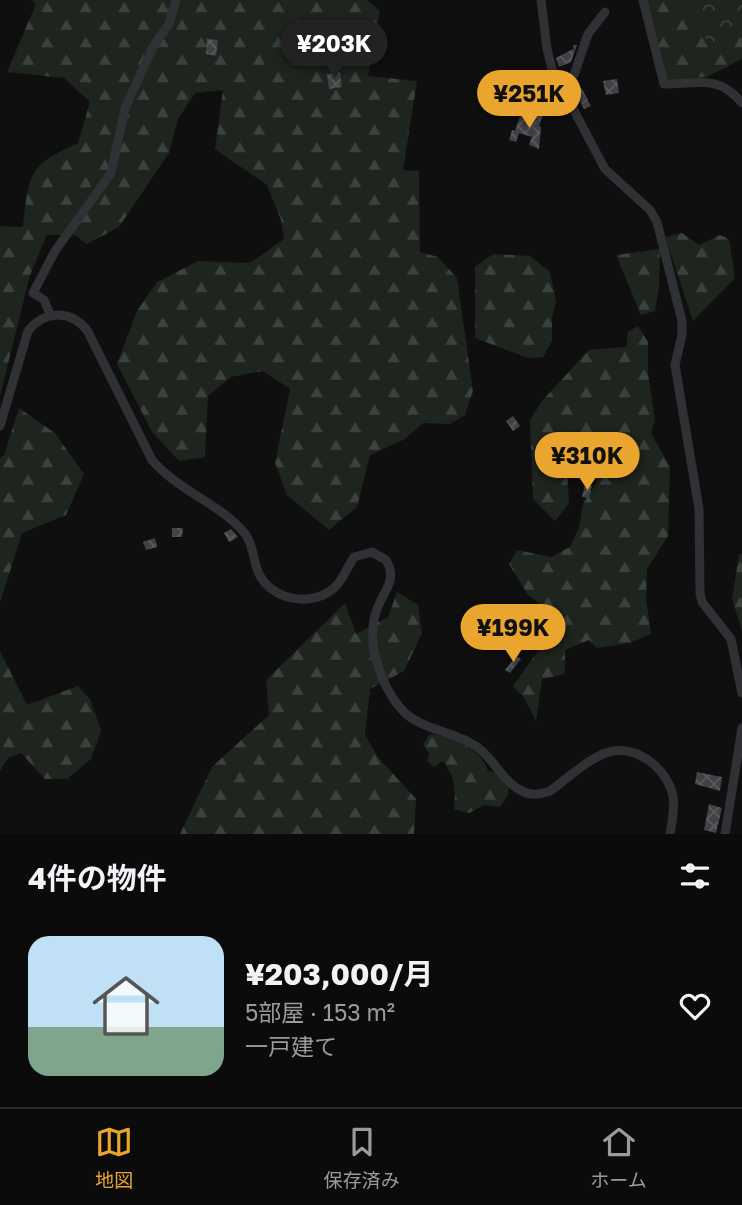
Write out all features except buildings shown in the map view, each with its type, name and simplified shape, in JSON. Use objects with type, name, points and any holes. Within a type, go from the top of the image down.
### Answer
[{"type":"street","points":[[51,316],[44,300],[33,293],[35,287],[55,250],[111,173],[125,108],[157,41],[169,24],[176,0]]},
{"type":"street","points":[[541,0],[552,69],[605,169],[650,210],[657,222],[682,321],[682,335],[675,365],[699,509],[700,593],[702,602],[731,639],[742,693]]},
{"type":"street","points":[[643,0],[664,84],[710,82],[726,86],[742,103]]},
{"type":"street","points":[[561,86],[574,75],[589,34],[605,12]]},
{"type":"street","points":[[0,426],[26,336],[38,321],[51,316],[72,317],[87,330],[152,460],[164,474],[241,529],[252,546],[258,572],[272,589],[294,599],[317,597],[337,585],[354,557],[372,552],[386,559],[392,575],[376,611],[373,625],[374,649],[388,690],[405,712],[429,728],[466,740],[480,749],[505,777],[517,788],[528,793],[541,794],[550,791],[604,754],[625,751],[641,755],[656,767],[671,789],[674,812],[670,834]]},
{"type":"street","points":[[725,834],[742,728]]},
{"type":"green space","points":[[31,0],[367,0],[380,11],[368,76],[417,81],[403,170],[419,171],[420,252],[438,257],[457,278],[473,391],[465,415],[450,424],[423,423],[405,439],[370,455],[357,507],[329,530],[287,495],[275,463],[290,389],[263,371],[231,377],[208,396],[205,457],[179,461],[152,432],[117,364],[137,311],[157,282],[198,261],[250,263],[284,239],[281,220],[267,185],[215,149],[223,90],[195,93],[178,119],[169,153],[119,227],[87,244],[75,235],[47,235],[30,275],[0,396],[0,226],[23,227],[27,195],[34,174],[49,158],[78,143],[90,102],[64,78],[7,72],[36,4]]},
{"type":"green space","points":[[647,0],[742,0],[742,59],[707,77],[669,80],[665,77]]},
{"type":"green space","points":[[691,0],[742,0],[742,35],[712,51],[690,6]]},
{"type":"green space","points":[[682,233],[699,245],[720,235],[729,239],[735,278],[693,321],[665,237]]},
{"type":"green space","points":[[660,249],[655,311],[641,315],[616,255]]},
{"type":"green space","points":[[493,254],[530,256],[550,272],[556,302],[552,318],[552,341],[543,357],[528,358],[475,338],[475,267]]},
{"type":"green space","points":[[638,326],[648,342],[648,373],[655,420],[651,433],[670,467],[668,536],[647,569],[646,598],[651,634],[630,643],[597,648],[589,640],[565,650],[565,674],[542,679],[536,721],[525,699],[513,686],[548,637],[544,624],[548,610],[528,595],[509,564],[517,550],[551,557],[570,547],[579,528],[583,504],[597,481],[591,447],[572,431],[565,439],[569,503],[555,521],[533,499],[530,420],[542,401],[589,350],[626,347],[628,332]]},
{"type":"green space","points":[[19,408],[55,433],[84,474],[66,515],[22,533],[0,603],[0,458],[4,455]]},
{"type":"green space","points":[[739,554],[742,554],[742,631],[732,599]]},
{"type":"green space","points":[[397,592],[418,605],[422,633],[404,671],[370,689],[365,735],[378,757],[416,799],[414,834],[180,834],[212,767],[269,715],[266,680],[345,603],[356,634],[388,617]]},
{"type":"green space","points":[[0,651],[27,705],[78,686],[90,699],[101,731],[91,759],[67,779],[45,779],[21,753],[8,758],[0,771]]},
{"type":"green space","points":[[434,734],[467,746],[479,756],[488,771],[498,773],[509,782],[508,795],[500,807],[484,805],[469,813],[454,809],[454,784],[447,767],[443,761],[434,767],[427,761],[429,754],[423,744],[429,735]]}]
